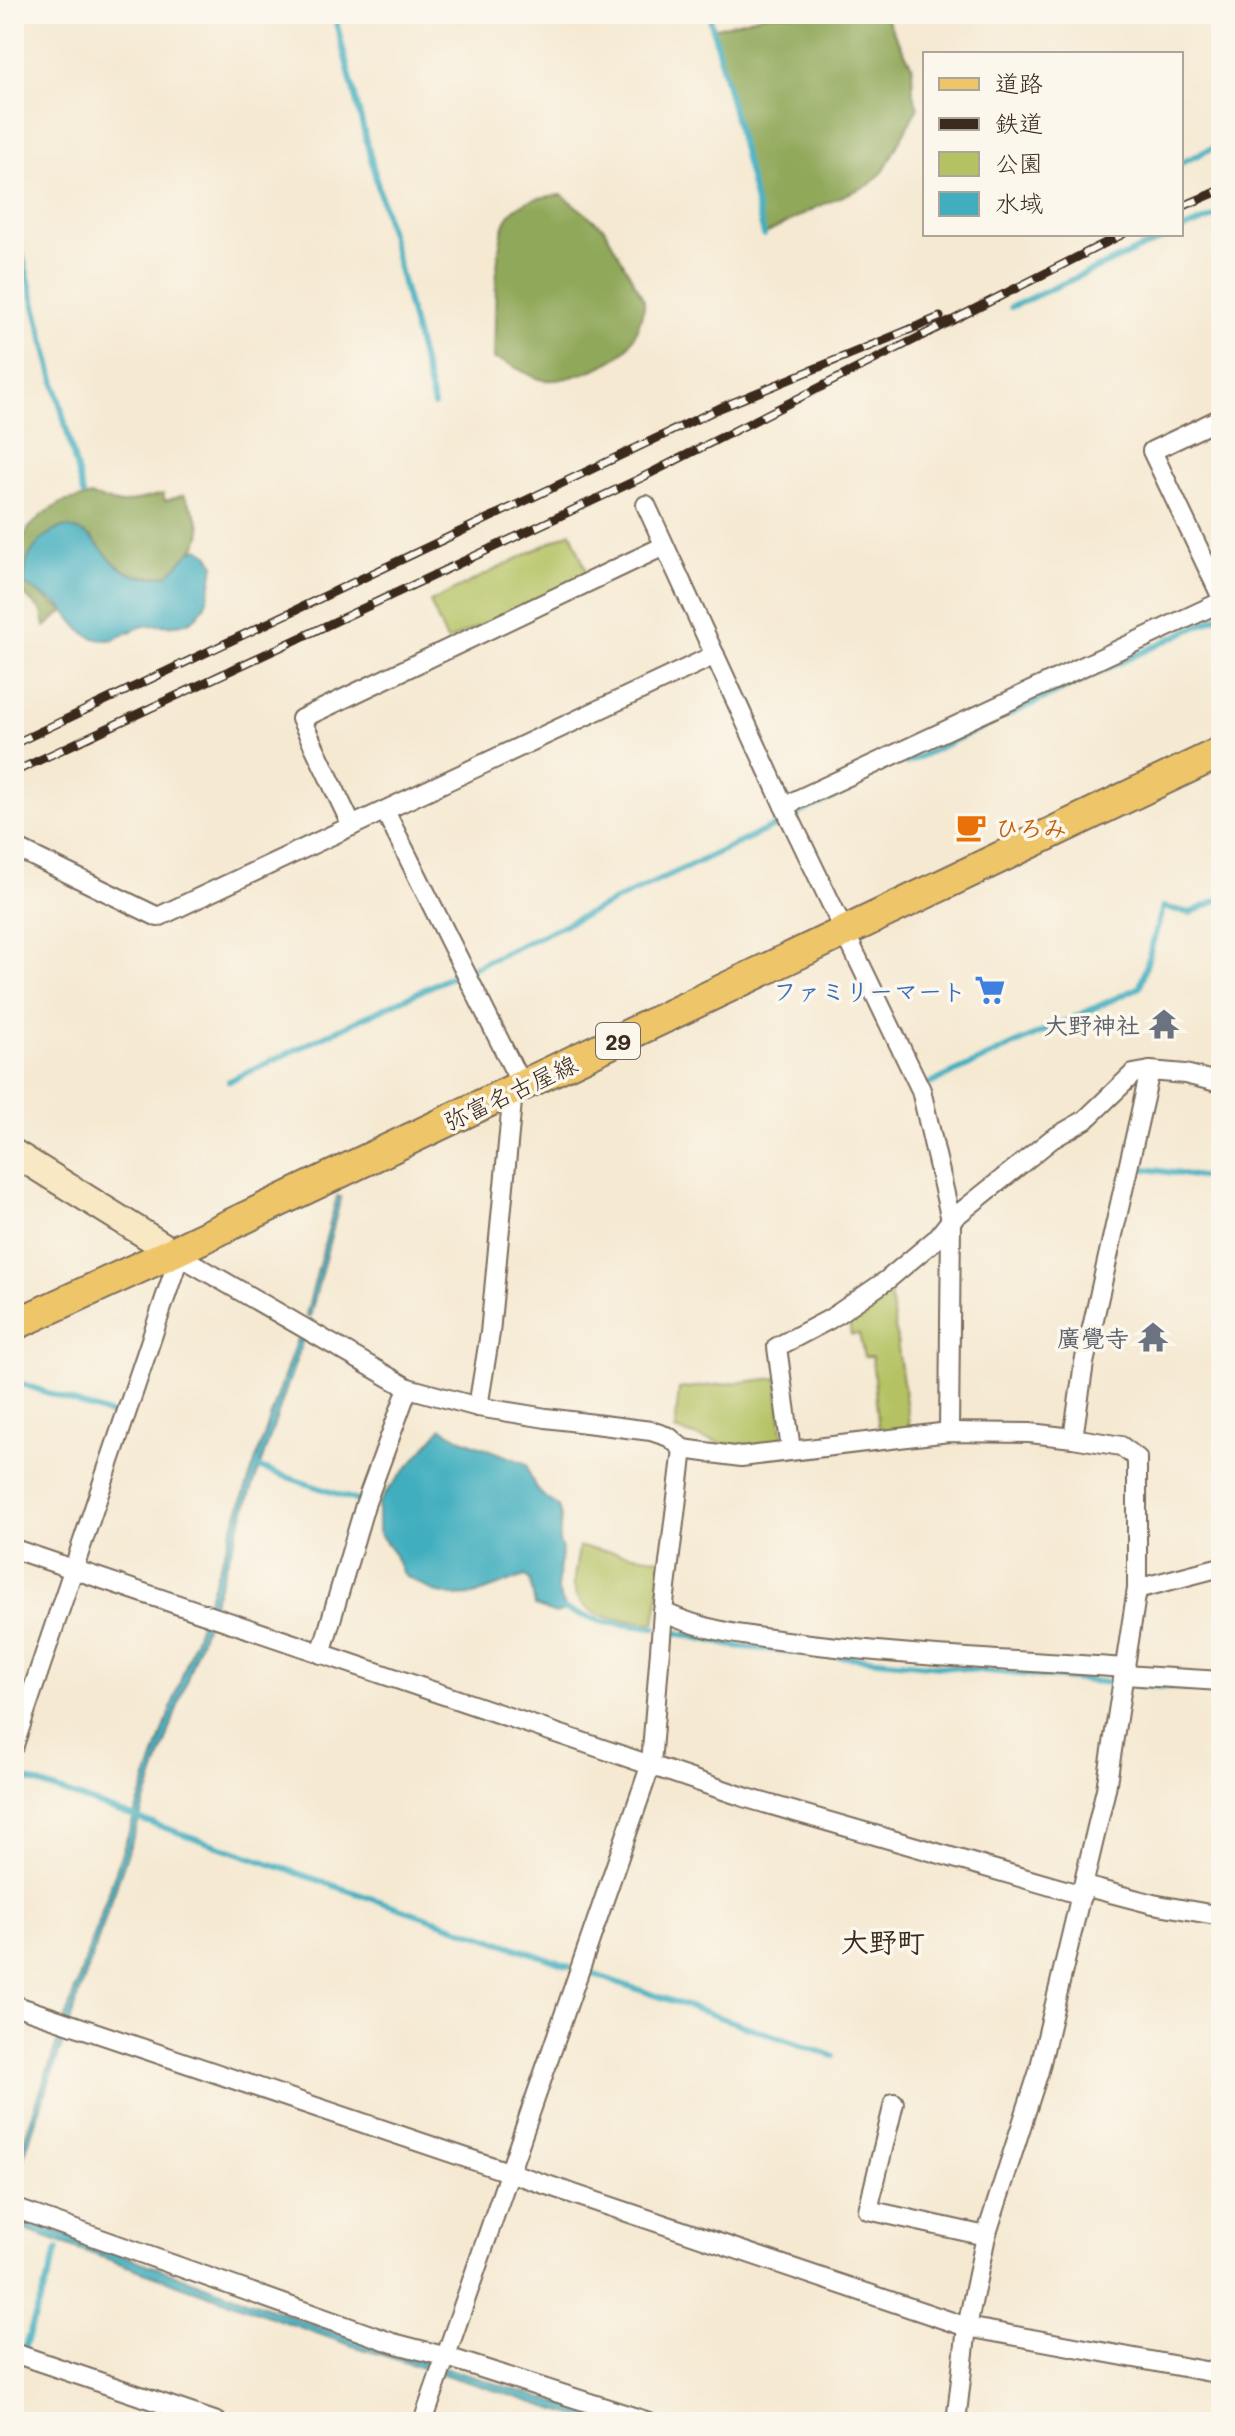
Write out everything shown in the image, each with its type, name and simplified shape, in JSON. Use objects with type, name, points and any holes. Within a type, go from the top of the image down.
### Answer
[{"type":"main road","name":"弥富名古屋線","points":[[14,1325],[176,1254],[1221,752]]},
{"type":"street","points":[[784,806],[1221,599],[1152,451],[1221,418]]},
{"type":"street","points":[[646,505],[784,806],[921,1090],[951,1220],[949,1432]]},
{"type":"street","points":[[352,826],[301,719],[664,546]]},
{"type":"street","points":[[14,847],[158,917],[715,655]]},
{"type":"street","points":[[385,811],[518,1088],[490,1333],[478,1407]]},
{"type":"street","points":[[1073,1438],[1084,1363],[1150,1071]]},
{"type":"street","points":[[791,1450],[777,1347],[830,1319],[887,1280],[936,1239],[951,1220],[1052,1139],[1085,1120],[1133,1074],[1150,1071],[1185,1074],[1221,1083]]},
{"type":"street","points":[[14,1153],[176,1254],[408,1388],[478,1407],[651,1431],[669,1437],[683,1449],[741,1457],[949,1432],[1030,1433],[1073,1438],[1121,1446],[1137,1458],[1137,1589],[1106,1789],[1039,2071],[986,2236],[967,2327],[956,2422]]},
{"type":"street","points":[[14,1745],[176,1254]]},
{"type":"street","points":[[321,1654],[365,1505],[408,1388]]},
{"type":"street","points":[[423,2422],[651,1764],[663,1612],[683,1449]]},
{"type":"street","points":[[14,1549],[747,1798],[1083,1890],[1221,1916]]},
{"type":"street","points":[[1137,1589],[1221,1567]]},
{"type":"street","points":[[663,1612],[693,1626],[772,1639],[889,1653],[1221,1681]]},
{"type":"street","points":[[14,2005],[967,2327],[1221,2374]]},
{"type":"street","points":[[894,2103],[868,2210],[986,2236]]},
{"type":"street","points":[[14,2208],[393,2343],[444,2365],[649,2422]]},
{"type":"street","points":[[14,2353],[217,2422]]},
{"type":"green space","points":[[768,14],[884,14],[912,66],[913,94],[918,107],[883,172],[869,185],[817,207],[764,235],[712,29]]},
{"type":"green space","points":[[562,195],[604,228],[644,300],[644,307],[633,339],[611,361],[574,376],[549,380],[534,377],[494,359],[496,282],[501,240],[511,213],[528,201]]},
{"type":"green space","points":[[163,494],[165,501],[184,495],[197,518],[201,533],[190,553],[168,575],[141,575],[115,564],[91,537],[25,584],[64,611],[45,627],[42,612],[15,585],[14,560],[28,529],[42,515],[63,502],[91,496],[120,504]]},
{"type":"green space","points":[[571,532],[588,575],[447,641],[430,602]]},
{"type":"green space","points":[[889,1286],[910,1430],[879,1432],[872,1357],[864,1357],[859,1334],[851,1335],[847,1313]]},
{"type":"green space","points":[[777,1378],[783,1443],[752,1446],[728,1444],[675,1430],[679,1389]]},
{"type":"green space","points":[[579,1547],[663,1559],[655,1623],[606,1617],[585,1607],[574,1586]]},
{"type":"water","points":[[63,527],[86,535],[125,571],[140,577],[168,575],[191,551],[198,548],[208,554],[214,564],[201,612],[186,623],[144,626],[111,640],[84,633],[57,603],[25,584],[26,565],[34,549],[46,536]]},
{"type":"water","points":[[337,1196],[341,1197],[310,1317],[306,1315]]},
{"type":"water","points":[[297,1339],[303,1340],[14,2185],[14,2169]]},
{"type":"water","points":[[442,1428],[459,1438],[527,1464],[537,1489],[558,1506],[562,1549],[557,1589],[564,1605],[562,1611],[556,1614],[535,1606],[530,1580],[525,1576],[474,1595],[453,1596],[434,1592],[403,1574],[394,1553],[378,1532],[378,1505]]},
{"type":"water","points":[[14,2216],[351,2338],[618,2422],[595,2422],[350,2345],[14,2226]]},
{"type":"waterway","points":[[334,14],[434,405]]},
{"type":"waterway","points":[[709,14],[764,235]]},
{"type":"waterway","points":[[1183,162],[1221,144]]},
{"type":"waterway","points":[[1183,229],[1221,214]]},
{"type":"waterway","points":[[14,223],[83,494]]},
{"type":"waterway","points":[[1011,307],[1169,236]]},
{"type":"waterway","points":[[906,763],[1221,615]]},
{"type":"waterway","points":[[794,815],[854,788]]},
{"type":"waterway","points":[[470,969],[783,822]]},
{"type":"waterway","points":[[927,1085],[1140,987],[1163,907],[1190,913],[1221,899]]},
{"type":"waterway","points":[[229,1081],[461,972]]},
{"type":"waterway","points":[[1140,1168],[1221,1180]]},
{"type":"waterway","points":[[14,1381],[117,1417]]},
{"type":"waterway","points":[[260,1468],[358,1501]]},
{"type":"waterway","points":[[563,1609],[604,1622],[655,1628]]},
{"type":"waterway","points":[[673,1632],[734,1646],[1112,1683]]},
{"type":"waterway","points":[[1135,1685],[1221,1690]]},
{"type":"waterway","points":[[14,1775],[134,1817]]},
{"type":"waterway","points":[[139,1819],[569,1966]]},
{"type":"waterway","points":[[587,1972],[833,2056]]},
{"type":"waterway","points":[[25,2346],[58,2249]]},
{"type":"railway","points":[[1183,206],[1221,190]]},
{"type":"railway","points":[[14,772],[639,479],[1119,236]]},
{"type":"railway","points":[[14,744],[720,408],[940,317]]},
{"type":"place","name":"ひろみ","points":[[971,827]]},
{"type":"place","name":"ファミリーマート","points":[[990,990]]},
{"type":"place","name":"大野神社","points":[[1164,1024]]},
{"type":"place","name":"廣覺寺","points":[[1153,1337]]},
{"type":"district","name":"大野町","points":[[883,1941]]}]
